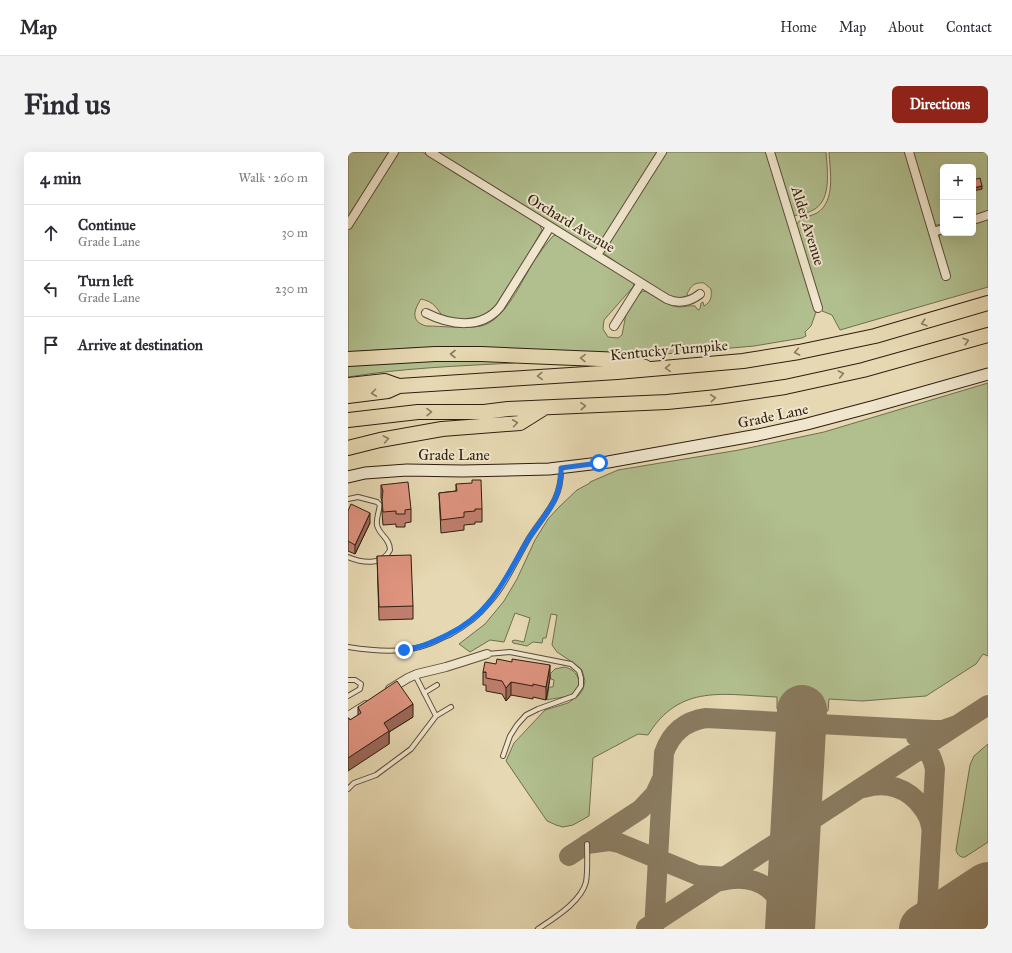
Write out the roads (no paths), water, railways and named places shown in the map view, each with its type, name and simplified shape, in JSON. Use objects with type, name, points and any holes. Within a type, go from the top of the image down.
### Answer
[{"type":"highway","name":"Kentucky Turnpike","points":[[348,396],[388,391],[399,386],[717,364],[799,352],[894,332],[988,303]]},
{"type":"highway","points":[[348,420],[418,412],[484,412],[544,407],[667,402],[717,397],[785,387],[863,370],[988,335]]},
{"type":"highway","points":[[348,359],[436,354],[481,354],[623,360],[649,369]]},
{"type":"highway","points":[[348,385],[385,381],[399,386]]},
{"type":"highway","points":[[348,448],[380,440],[442,429],[520,423],[544,407]]},
{"type":"main road","name":"Grade Lane","points":[[348,477],[366,473],[407,470],[462,471],[561,468],[608,462],[765,434],[875,406],[988,374]]},
{"type":"street","points":[[348,225],[394,152]]},
{"type":"street","name":"Orchard Avenue","points":[[430,152],[673,302],[688,301],[700,294]]},
{"type":"street","points":[[597,255],[662,152]]},
{"type":"street","name":"Alder Avenue","points":[[770,152],[818,308]]},
{"type":"street","points":[[909,152],[946,276]]},
{"type":"street","points":[[976,219],[988,215]]},
{"type":"street","points":[[426,313],[435,318],[453,323],[464,324],[480,322],[489,318],[500,307],[550,227]]},
{"type":"street","points":[[933,232],[940,229]]},
{"type":"street","points":[[614,326],[641,283]]},
{"type":"street","points":[[348,716],[408,678],[487,654]]},
{"type":"lane","points":[[348,647],[392,651],[415,648],[429,644],[448,635],[473,620],[502,586],[528,540],[557,497],[561,481],[561,468]]},
{"type":"lane","points":[[348,498],[358,497],[377,502],[380,505],[377,524],[388,541],[390,550],[384,558],[376,562],[363,562],[348,557]]},
{"type":"lane","points":[[487,654],[510,652],[571,664],[579,671],[581,678],[581,686],[574,696],[538,708],[526,715],[516,725],[510,736],[503,756]]},
{"type":"lane","points":[[415,675],[436,716]]},
{"type":"lane","points":[[348,680],[356,680],[361,684],[360,689],[348,696]]},
{"type":"lane","points":[[424,693],[437,685]]},
{"type":"lane","points":[[348,789],[354,783],[376,775],[411,749],[436,716],[451,707]]},
{"type":"lane","points":[[538,929],[569,908],[581,892],[586,882],[587,844]]}]
